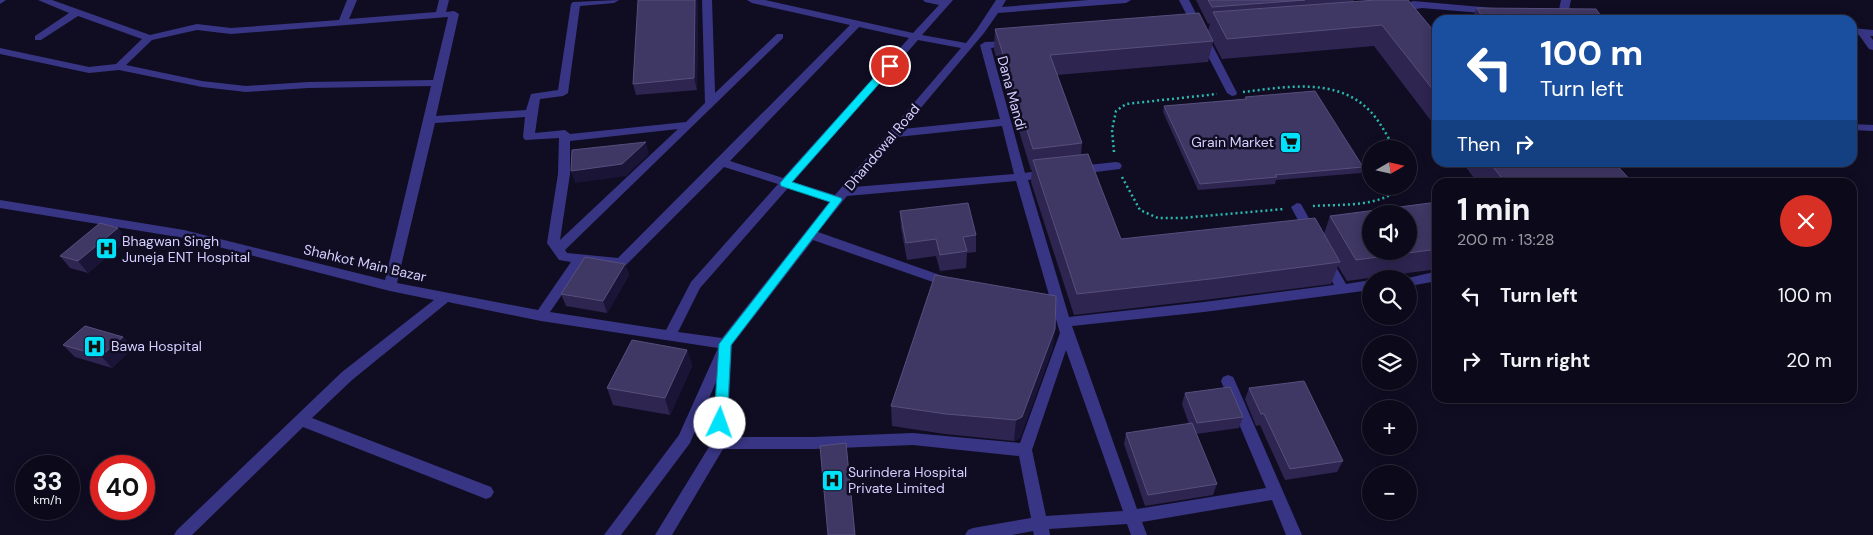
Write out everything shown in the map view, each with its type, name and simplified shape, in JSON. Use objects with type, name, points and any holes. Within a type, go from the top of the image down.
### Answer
[{"type":"street","points":[[43,0],[149,38]]},
{"type":"street","points":[[342,23],[352,0]]},
{"type":"street","points":[[440,14],[444,0]]},
{"type":"street","points":[[614,0],[576,4],[563,93],[535,96],[531,113],[529,137],[565,134],[564,174],[553,243],[563,257],[621,263],[857,23]]},
{"type":"street","points":[[707,0],[710,104]]},
{"type":"street","points":[[752,0],[795,4],[857,23],[968,46]]},
{"type":"street","points":[[928,0],[946,2]]},
{"type":"street","points":[[997,5],[1126,0]]},
{"type":"street","points":[[1184,0],[1232,93]]},
{"type":"street","points":[[1566,0],[1566,15]]},
{"type":"street","points":[[670,335],[695,285],[946,2]]},
{"type":"street","points":[[1385,7],[1459,4],[1506,11]]},
{"type":"street","name":"Dhandowal Road","points":[[612,535],[685,439],[725,344],[840,196],[981,31],[997,5]]},
{"type":"street","points":[[38,38],[76,13]]},
{"type":"street","points":[[119,67],[149,38],[197,27],[231,31],[454,14],[390,286]]},
{"type":"street","points":[[981,31],[985,44]]},
{"type":"street","points":[[1863,32],[1873,47]]},
{"type":"street","points":[[558,249],[780,36]]},
{"type":"street","name":"Dana Mandi","points":[[1021,177],[985,44],[1024,42]]},
{"type":"street","points":[[0,51],[89,70],[119,67],[202,84],[246,89],[308,85],[437,83]]},
{"type":"street","points":[[430,120],[531,113]]},
{"type":"street","points":[[893,134],[1006,122]]},
{"type":"street","points":[[565,138],[687,125]]},
{"type":"street","points":[[1857,127],[1873,128]]},
{"type":"street","points":[[722,162],[785,183],[840,196],[1116,166]]},
{"type":"street","points":[[1021,177],[1050,293],[1066,328],[1138,535]]},
{"type":"street","name":"Shahkot Main Bazar","points":[[0,204],[184,234],[390,286],[541,316],[725,344]]},
{"type":"street","points":[[1297,207],[1343,289]]},
{"type":"street","points":[[810,234],[965,288]]},
{"type":"street","points":[[541,316],[580,259]]},
{"type":"street","points":[[1417,279],[1432,277]]},
{"type":"street","points":[[1066,328],[1362,287]]},
{"type":"street","points":[[182,535],[347,376],[446,297]]},
{"type":"street","points":[[1041,529],[1025,450],[1066,328]]},
{"type":"street","points":[[664,535],[719,443],[725,344]]},
{"type":"street","points":[[1228,380],[1294,535]]},
{"type":"street","points":[[301,420],[486,492]]},
{"type":"street","points":[[719,443],[813,444],[913,439],[1025,450]]},
{"type":"street","points":[[973,535],[1041,529],[1133,517],[1275,492]]},
{"type":"path","points":[[1389,140],[1370,111],[1355,99],[1336,90],[1312,85],[1126,104],[1116,111],[1112,130],[1116,166],[1140,210],[1158,218],[1182,218],[1386,199],[1393,195]]},
{"type":"building","points":[[638,0],[695,0],[694,78],[633,84]]},
{"type":"building","points":[[1208,0],[1305,0],[1212,7]]},
{"type":"building","points":[[1376,0],[1408,0],[1432,29],[1432,88],[1382,25],[1227,39],[1213,12]]},
{"type":"building","points":[[1477,8],[1596,9],[1600,15],[1481,15]]},
{"type":"building","points":[[1199,13],[1213,41],[1050,55],[1082,143],[1033,149],[995,29]]},
{"type":"building","points":[[1315,91],[1362,167],[1200,184],[1164,106],[1247,99],[1245,97]]},
{"type":"building","points":[[646,142],[622,164],[571,171],[572,150]]},
{"type":"building","points":[[1088,154],[1121,239],[1315,218],[1340,262],[1077,294],[1033,160]]},
{"type":"building","points":[[1493,167],[1618,167],[1628,178],[1502,178]]},
{"type":"building","points":[[968,203],[976,235],[963,237],[967,251],[940,255],[936,239],[906,243],[900,211]]},
{"type":"building","points":[[1432,203],[1432,250],[1417,252],[1417,205],[1415,205]]},
{"type":"building","points":[[1362,212],[1362,259],[1356,260],[1330,216]]},
{"type":"building","points":[[100,223],[118,228],[78,261],[60,256]]},
{"type":"building","points":[[585,257],[625,264],[603,301],[561,294]]},
{"type":"building","points":[[935,275],[1056,296],[1055,329],[1022,417],[1016,420],[946,414],[891,406]]},
{"type":"building","points":[[85,326],[123,337],[101,356],[63,345]]},
{"type":"building","points":[[632,340],[687,350],[665,398],[607,388]]},
{"type":"building","points":[[1304,381],[1343,461],[1290,469],[1264,414],[1261,414],[1249,388]]},
{"type":"building","points":[[1230,387],[1243,417],[1197,423],[1185,393]]},
{"type":"building","points":[[1192,423],[1217,484],[1148,495],[1126,433]]},
{"type":"building","points":[[846,443],[855,535],[828,535],[820,446]]},
{"type":"place","name":"Grain Market","points":[[1290,142]]},
{"type":"place","name":"Bhagwan Singh Juneja ENT Hospital","points":[[106,249]]},
{"type":"place","name":"Bawa Hospital","points":[[95,346]]},
{"type":"place","name":"Surindera Hospital Private Limited","points":[[832,480]]},
{"type":"route","points":[[720,423],[725,344],[837,200],[785,183],[890,66]]}]
